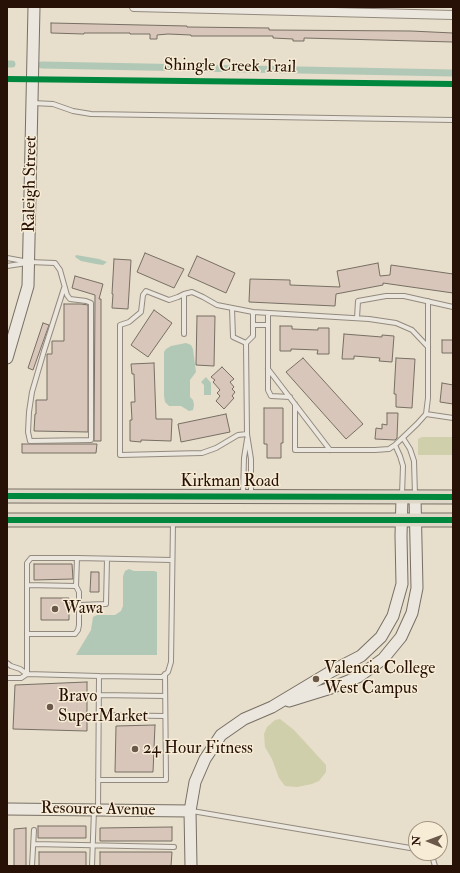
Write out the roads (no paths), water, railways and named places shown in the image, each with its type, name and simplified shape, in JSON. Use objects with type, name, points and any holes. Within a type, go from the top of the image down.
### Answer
[{"type":"main road","name":"Kirkman Road","points":[[7,496],[453,497]]},
{"type":"main road","points":[[7,520],[453,520]]},
{"type":"street","name":"Raleigh Street","points":[[7,358],[28,286],[34,7]]},
{"type":"street","points":[[134,7],[417,10],[453,15]]},
{"type":"street","points":[[191,866],[190,811],[195,782],[205,759],[221,735],[244,719],[272,707],[331,688],[358,677],[383,659],[401,637],[412,613],[418,588],[415,520],[408,497]]},
{"type":"street","points":[[272,707],[332,671],[361,656],[381,636],[393,616],[402,584],[401,520],[408,497]]},
{"type":"street","name":"Resource Avenue","points":[[7,808],[190,811]]},
{"type":"lane","points":[[32,104],[53,104],[73,111],[91,114],[453,120]]},
{"type":"lane","points":[[7,258],[29,262],[55,263],[60,270],[66,295],[70,299],[91,303],[91,440],[30,441],[28,432],[32,392],[64,288]]},
{"type":"lane","points":[[7,266],[29,262]]},
{"type":"lane","points":[[248,434],[238,434],[216,448],[202,453],[120,455],[120,325],[130,322],[142,312],[143,295],[146,291],[169,300],[192,292],[217,305],[253,312],[357,318],[396,323],[412,330],[428,347]]},
{"type":"lane","points":[[184,294],[184,334]]},
{"type":"lane","points":[[357,318],[358,301],[386,296],[404,296],[453,307]]},
{"type":"lane","points":[[295,404],[295,450],[375,450],[389,448],[395,445],[426,414],[428,398],[428,301]]},
{"type":"lane","points":[[232,308],[233,337],[246,343]]},
{"type":"lane","points":[[247,497],[251,459],[248,434],[246,343],[253,336],[253,312]]},
{"type":"lane","points":[[268,313],[268,390],[271,396],[290,398]]},
{"type":"lane","points":[[253,325],[268,325]]},
{"type":"lane","points":[[268,368],[330,450]]},
{"type":"lane","points":[[426,414],[453,418]]},
{"type":"lane","points":[[247,497],[244,458],[248,434]]},
{"type":"lane","points":[[403,438],[410,449],[414,461],[408,497]]},
{"type":"lane","points":[[395,445],[403,466],[408,497]]},
{"type":"lane","points":[[7,663],[27,674],[162,677],[168,672],[171,662],[173,520]]},
{"type":"lane","points":[[27,674],[27,563],[32,558],[172,560]]},
{"type":"lane","points":[[27,634],[75,634],[78,630],[79,592],[76,586],[77,558]]},
{"type":"lane","points":[[79,605],[106,604],[107,559]]},
{"type":"lane","points":[[27,585],[76,586]]},
{"type":"lane","points":[[7,678],[21,678],[27,674]]},
{"type":"lane","points":[[98,780],[166,780],[165,674]]},
{"type":"lane","points":[[92,866],[92,845],[98,780],[99,676]]},
{"type":"lane","points":[[98,695],[165,696]]},
{"type":"lane","points":[[98,715],[166,716]]},
{"type":"lane","points":[[190,811],[408,848]]},
{"type":"lane","points":[[32,866],[34,830]]},
{"type":"lane","points":[[34,844],[174,847]]},
{"type":"waterway","points":[[7,64],[12,64]]},
{"type":"waterway","points":[[42,65],[453,73]]},
{"type":"place","name":"Wawa","points":[[55,609]]},
{"type":"place","name":"Valencia College West Campus","points":[[316,679]]},
{"type":"place","name":"Bravo SuperMarket","points":[[50,707]]},
{"type":"place","name":"24 Hour Fitness","points":[[135,749]]}]
